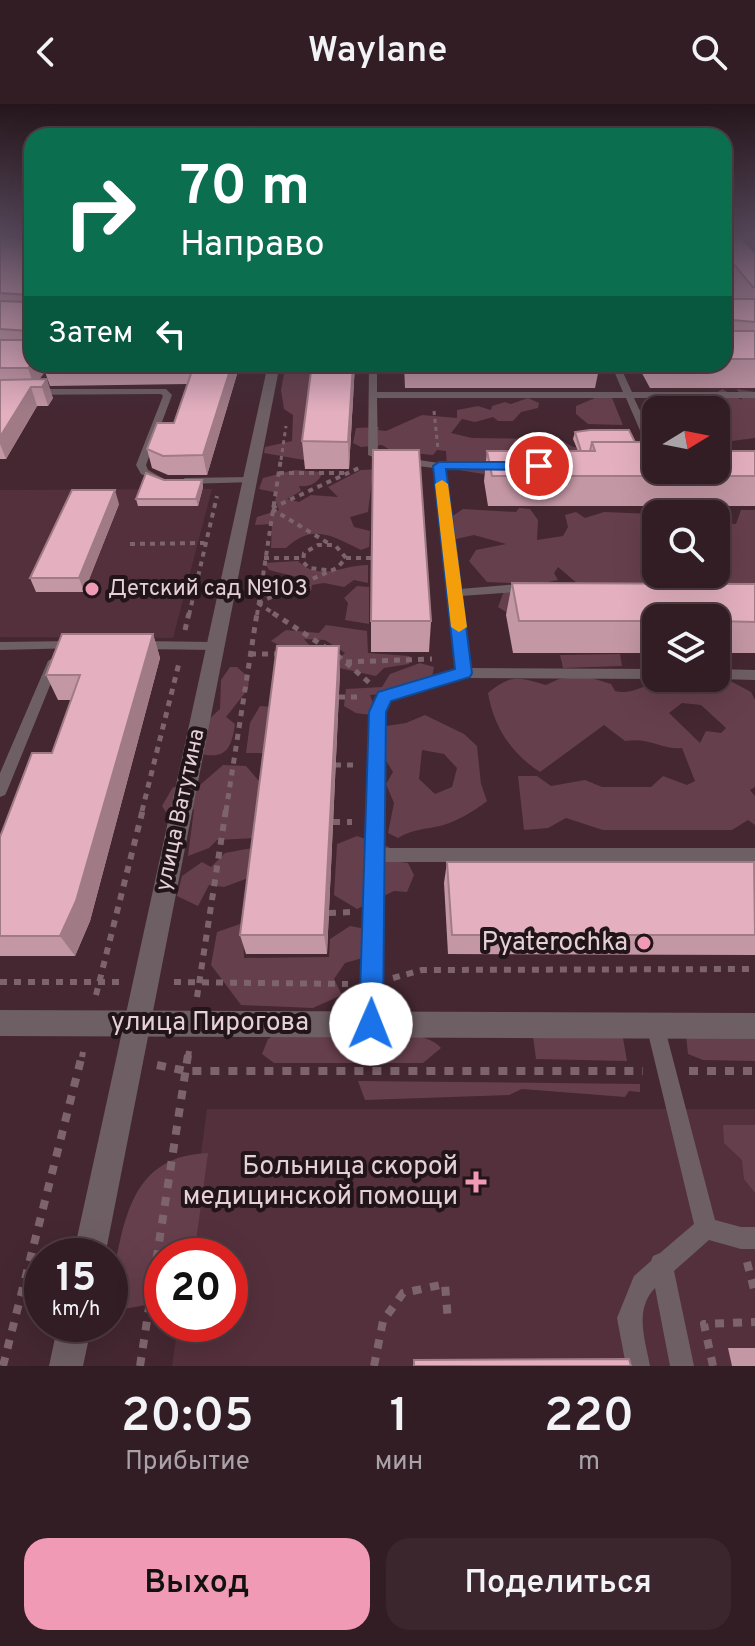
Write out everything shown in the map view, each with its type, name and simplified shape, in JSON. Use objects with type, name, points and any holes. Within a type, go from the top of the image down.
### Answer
[{"type":"street","name":"улица Ватутина","points":[[93,1238],[272,372]]},
{"type":"street","name":"улица Пирогова","points":[[0,1023],[755,1026]]},
{"type":"street","points":[[66,1366],[71,1342]]},
{"type":"lane","points":[[373,372],[373,455],[379,459],[417,459],[439,466],[513,466]]},
{"type":"lane","points":[[619,372],[642,424]]},
{"type":"lane","points":[[0,392],[42,386],[163,391],[168,395],[141,465],[144,472],[166,481],[250,480]]},
{"type":"lane","points":[[373,395],[755,395]]},
{"type":"lane","points":[[439,466],[463,666]]},
{"type":"lane","points":[[455,593],[500,587],[548,587]]},
{"type":"lane","points":[[0,791],[60,645]]},
{"type":"lane","points":[[0,646],[91,645]]},
{"type":"lane","points":[[121,645],[215,646]]},
{"type":"lane","points":[[371,1024],[377,712],[384,696],[463,666],[642,673]]},
{"type":"lane","points":[[730,674],[755,675]]},
{"type":"lane","points":[[375,855],[755,855]]},
{"type":"lane","points":[[655,1025],[706,1228]]},
{"type":"lane","points":[[706,1228],[741,1238],[755,1238]]},
{"type":"lane","points":[[638,1366],[629,1318],[642,1284],[661,1264],[706,1228]]},
{"type":"lane","points":[[661,1264],[682,1366]]},
{"type":"path","points":[[433,395],[439,466]]},
{"type":"path","points":[[140,1366],[271,508],[289,411]]},
{"type":"path","points":[[271,508],[351,473],[279,473]]},
{"type":"path","points":[[3,1366],[90,1023],[204,543],[223,480]]},
{"type":"path","points":[[271,508],[329,544],[341,548],[346,558]]},
{"type":"path","points":[[130,544],[204,543]]},
{"type":"path","points":[[302,558],[309,548],[329,544]]},
{"type":"path","points":[[264,558],[302,558]]},
{"type":"path","points":[[302,558],[309,568],[327,570]]},
{"type":"path","points":[[258,603],[337,568],[346,558],[372,558]]},
{"type":"path","points":[[258,603],[336,654],[384,696]]},
{"type":"path","points":[[250,654],[293,654]]},
{"type":"path","points":[[322,654],[336,654]]},
{"type":"path","points":[[345,662],[463,666]]},
{"type":"path","points":[[0,982],[372,984],[422,970],[755,969]]},
{"type":"path","points":[[129,1059],[186,1071],[755,1071]]},
{"type":"path","points":[[374,1366],[378,1336],[391,1305],[409,1288],[445,1284],[448,1321]]},
{"type":"path","points":[[713,1366],[704,1324],[755,1322]]},
{"type":"shaded area","points":[[314,372],[304,460],[264,453],[265,447],[292,441],[293,415],[284,409],[281,390],[284,374]]},
{"type":"shaded area","points":[[722,389],[742,400],[737,389],[755,392],[755,438],[730,441],[730,396],[713,396]]},
{"type":"shaded area","points":[[528,398],[539,403],[538,408],[521,412],[513,421],[498,421],[493,417],[475,422],[462,419],[451,433],[472,438],[559,439],[573,447],[590,449],[625,445],[491,468],[483,474],[447,468],[446,451],[437,450],[433,455],[392,451],[382,445],[361,447],[353,443],[356,428],[379,427],[378,430],[386,431],[422,415],[457,418],[457,410],[478,406],[491,410],[492,406]]},
{"type":"shaded area","points":[[595,398],[612,398],[623,425],[588,424],[576,414],[576,406]]},
{"type":"shaded area","points":[[642,410],[642,427],[640,427],[634,411]]},
{"type":"shaded area","points":[[385,469],[401,477],[372,480],[368,512],[350,517],[354,527],[370,531],[369,547],[361,550],[333,537],[314,534],[296,540],[286,548],[271,548],[272,524],[255,525],[257,517],[279,510],[275,500],[278,493],[259,489],[263,478],[294,470],[323,472],[316,482],[299,486],[301,491],[287,499],[299,502],[311,495],[338,497],[328,487],[361,470]]},
{"type":"shaded area","name":"Детский сад №103","points":[[212,489],[173,638],[0,637],[0,490]]},
{"type":"shaded area","points":[[519,508],[530,509],[538,520],[537,540],[563,536],[568,527],[565,515],[576,512],[585,518],[604,512],[642,514],[642,583],[578,584],[558,567],[554,573],[558,580],[539,584],[487,582],[469,561],[476,550],[506,544],[474,535],[456,539],[439,525],[463,509],[516,512]]},
{"type":"shaded area","points":[[741,510],[755,510],[755,599],[508,613],[498,607],[504,591],[733,589],[730,588],[730,523],[736,524]]},
{"type":"shaded area","points":[[298,561],[306,567],[323,571],[368,565],[368,583],[354,580],[344,587],[324,583],[312,585],[311,591],[298,589],[286,593],[284,588],[297,577],[269,570],[265,563]]},
{"type":"shaded area","points":[[357,586],[369,587],[369,624],[345,620],[348,603],[344,598]]},
{"type":"shaded area","points":[[326,625],[367,631],[368,653],[410,656],[409,664],[384,668],[376,676],[330,666],[345,653],[325,640],[304,639],[312,648],[289,651],[271,641],[286,630],[319,633]]},
{"type":"shaded area","points":[[620,654],[622,666],[563,668],[560,655]]},
{"type":"shaded area","points":[[420,663],[434,667],[431,683],[408,692],[370,695],[374,705],[371,715],[356,713],[344,706],[346,689],[382,687],[390,674]]},
{"type":"shaded area","points":[[230,667],[237,667],[249,678],[248,689],[226,717],[235,724],[229,747],[220,754],[197,753],[204,724],[220,709],[221,680]]},
{"type":"shaded area","points":[[585,676],[611,684],[615,691],[621,692],[642,687],[642,692],[730,692],[730,681],[751,692],[755,700],[755,787],[750,790],[755,796],[755,825],[748,820],[732,830],[603,830],[566,818],[548,828],[524,830],[518,776],[537,776],[551,786],[585,780],[602,787],[651,787],[663,776],[687,785],[695,781],[682,748],[625,741],[604,725],[540,772],[521,757],[506,739],[495,718],[488,693],[515,679],[546,685],[559,679]],"holes":[[[682,703],[701,705],[726,728],[721,733],[706,731],[700,743],[669,713]]]},
{"type":"shaded area","points":[[260,706],[272,707],[267,753],[246,753],[250,723]]},
{"type":"shaded area","points":[[425,715],[464,734],[477,746],[481,784],[487,801],[456,820],[398,838],[388,833],[394,803],[386,784],[393,772],[385,759],[386,726],[406,723]],"holes":[[[422,750],[444,754],[457,768],[452,787],[435,794],[419,779]]]},
{"type":"shaded area","points":[[223,765],[246,766],[259,781],[255,838],[217,840],[209,848],[188,856],[194,809],[170,818],[162,806],[173,787],[192,792]]},
{"type":"shaded area","points":[[357,836],[389,847],[393,861],[408,863],[414,875],[407,892],[394,891],[357,909],[334,895],[337,844]]},
{"type":"shaded area","points":[[252,848],[251,877],[224,887],[209,885],[198,906],[177,896],[182,876],[202,862],[211,867],[225,853]]},
{"type":"shaded area","points":[[243,923],[244,958],[329,957],[330,939],[350,926],[366,929],[366,957],[345,963],[334,979],[342,995],[313,1008],[241,1005],[211,965],[217,932]]},
{"type":"shaded area","points":[[283,1030],[391,1031],[430,1040],[441,1048],[423,1063],[274,1063],[262,1054],[268,1039]]},
{"type":"shaded area","points":[[755,1031],[755,1061],[703,1060],[688,1054],[686,1035]]},
{"type":"shaded area","points":[[533,1036],[623,1038],[627,1061],[536,1059]]},
{"type":"shaded area","points":[[358,1081],[640,1084],[640,1092],[629,1091],[625,1097],[522,1089],[509,1095],[365,1100]]},
{"type":"shaded area","name":"Больница скорой медицинской помощи","points":[[207,1109],[755,1109],[755,1366],[172,1366],[175,1342],[248,1342],[248,1238],[189,1238]]},
{"type":"shaded area","points":[[723,1125],[755,1125],[755,1193],[744,1179],[742,1160],[724,1143]]},
{"type":"shaded area","points":[[208,1153],[196,1238],[144,1238],[144,1305],[128,1308],[128,1238],[121,1238],[126,1219],[145,1181],[160,1167],[181,1157]]},
{"type":"building","points":[[732,299],[755,299],[755,322],[733,320],[732,326]]},
{"type":"building","points":[[0,301],[24,302],[24,331],[0,329]]},
{"type":"building","points":[[732,331],[755,331],[755,359],[732,359]]},
{"type":"building","points":[[0,340],[24,340],[24,368],[0,368]]},
{"type":"building","points":[[192,372],[229,372],[203,455],[163,456],[147,449],[157,423],[174,423]]},
{"type":"building","points":[[311,372],[352,372],[348,442],[302,441]]},
{"type":"building","points":[[47,379],[42,387],[31,387],[0,437],[0,380]]},
{"type":"building","points":[[629,430],[635,442],[592,442],[590,451],[581,451],[575,432]]},
{"type":"building","points":[[592,442],[642,442],[642,476],[492,476],[487,451],[595,451]]},
{"type":"building","points":[[373,450],[419,450],[431,621],[371,621]]},
{"type":"building","points":[[730,451],[755,451],[755,476],[730,476]]},
{"type":"building","points":[[146,473],[164,480],[202,480],[196,499],[136,499]]},
{"type":"building","points":[[72,490],[115,490],[79,578],[30,578]]},
{"type":"building","points":[[512,583],[642,584],[642,588],[730,588],[730,584],[755,584],[755,622],[730,621],[730,604],[642,604],[642,621],[519,621]]},
{"type":"building","points":[[62,634],[153,634],[76,901],[60,936],[0,936],[0,837],[32,753],[52,753],[80,675],[46,675]]},
{"type":"building","points":[[277,646],[339,646],[324,935],[240,935]]},
{"type":"building","points":[[447,862],[754,862],[755,935],[452,935]]},
{"type":"building","points":[[629,1359],[631,1366],[414,1366],[414,1360]]},
{"type":"slow traffic","points":[[442,484],[459,627]]},
{"type":"place","name":"Детский сад №103","points":[[92,589]]},
{"type":"place","name":"Pyaterochka","points":[[644,943]]},
{"type":"place","name":"Больница скорой медицинской помощи","points":[[476,1182]]},
{"type":"route","points":[[371,1024],[377,712],[384,696],[443,676],[464,673],[439,466],[539,466]]}]
